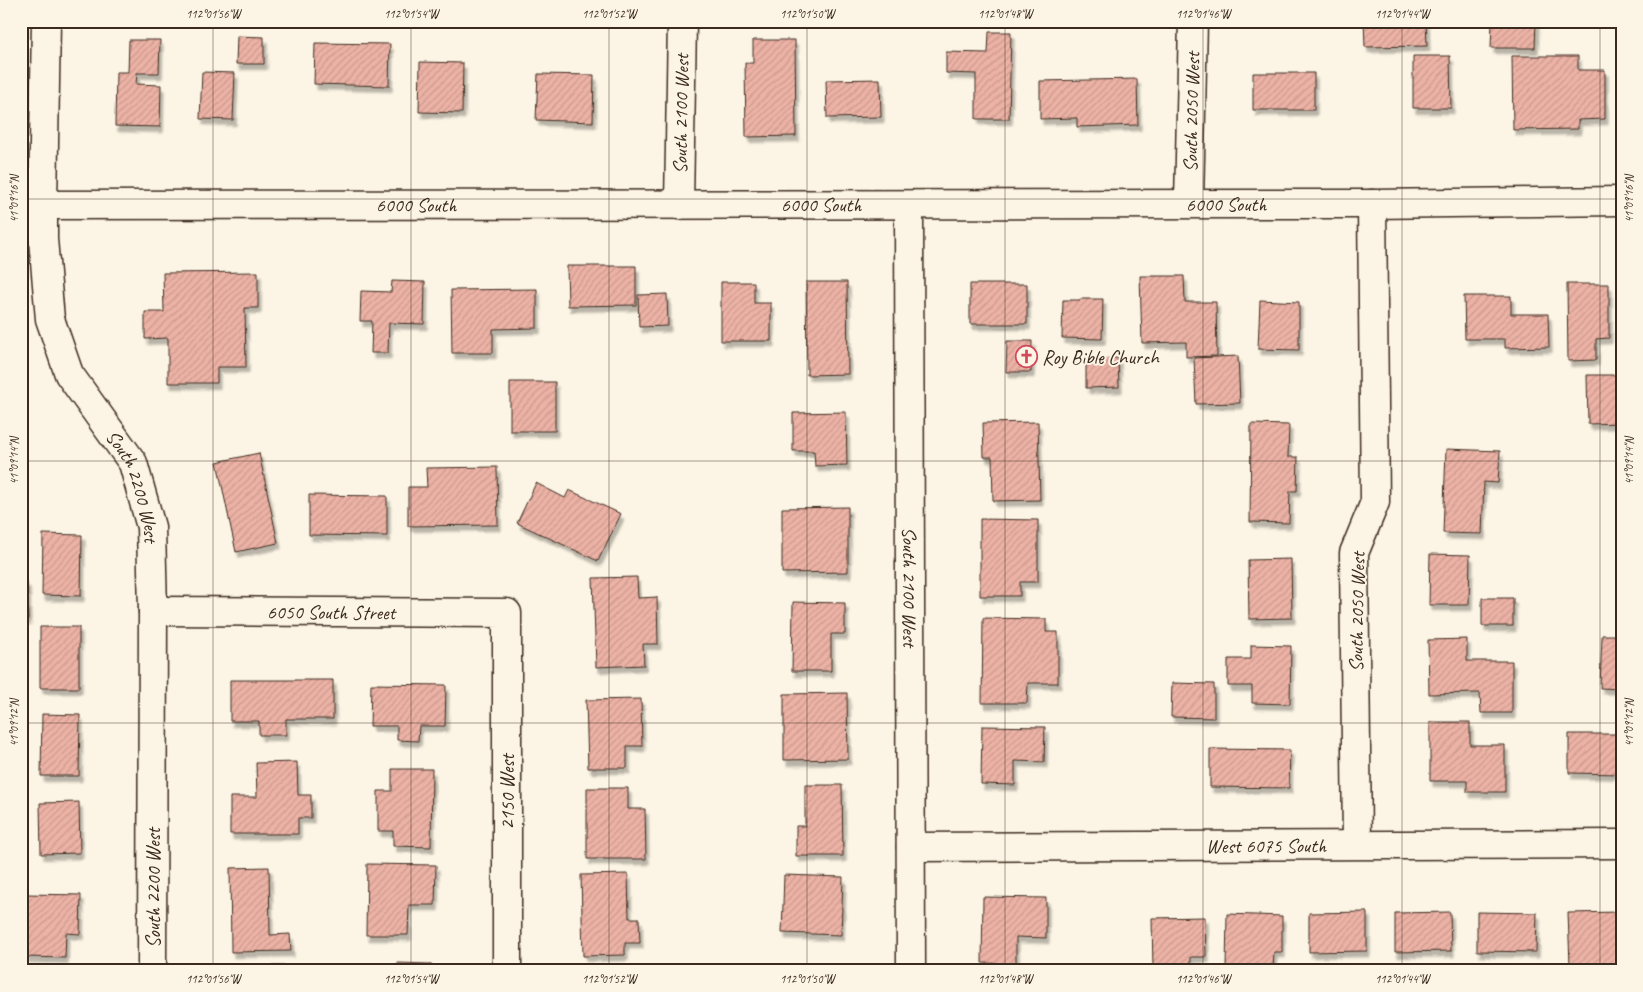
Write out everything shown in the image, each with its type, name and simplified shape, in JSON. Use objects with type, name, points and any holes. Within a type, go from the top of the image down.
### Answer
[{"type":"street","name":"South 2200 West","points":[[46,21],[32,205],[43,239],[50,319],[69,374],[133,463],[151,527],[153,611],[152,971]]},
{"type":"street","name":"South 2100 West","points":[[679,205],[682,21]]},
{"type":"street","name":"South 2050 West","points":[[1189,203],[1193,21]]},
{"type":"street","name":"6000 South","points":[[32,205],[1372,204],[1622,201]]},
{"type":"street","name":"South 2050 West","points":[[1357,844],[1354,553],[1376,502],[1372,204]]},
{"type":"street","name":"South 2100 West","points":[[909,205],[911,971]]},
{"type":"street","name":"6050 South Street","points":[[153,611],[507,613]]},
{"type":"street","name":"2150 West","points":[[506,971],[507,613]]},
{"type":"street","name":"West 6075 South","points":[[911,847],[1622,844]]},
{"type":"building","points":[[1364,21],[1426,21],[1427,46],[1365,47]]},
{"type":"building","points":[[1492,21],[1536,21],[1535,48],[1491,48]]},
{"type":"building","points":[[989,32],[1011,32],[1009,119],[976,119],[976,74],[946,73],[946,52],[988,53]]},
{"type":"building","points":[[237,36],[264,37],[264,64],[236,64]]},
{"type":"building","points":[[129,40],[160,40],[159,73],[137,73],[136,84],[161,85],[160,127],[115,126],[116,72],[128,72]]},
{"type":"building","points":[[753,40],[795,40],[796,136],[746,137],[745,63],[753,63]]},
{"type":"building","points":[[315,43],[390,44],[389,86],[314,84]]},
{"type":"building","points":[[1413,56],[1450,56],[1451,108],[1413,108]]},
{"type":"building","points":[[1512,56],[1578,56],[1578,70],[1605,70],[1605,119],[1578,120],[1578,129],[1513,130]]},
{"type":"building","points":[[420,62],[463,63],[462,113],[419,112]]},
{"type":"building","points":[[202,72],[235,73],[233,120],[200,119]]},
{"type":"building","points":[[1253,73],[1314,73],[1314,110],[1253,110]]},
{"type":"building","points":[[538,74],[594,75],[593,122],[536,120]]},
{"type":"building","points":[[880,79],[881,117],[827,118],[826,80]]},
{"type":"building","points":[[1137,79],[1138,125],[1077,127],[1077,118],[1040,119],[1040,81]]},
{"type":"building","points":[[567,266],[636,266],[636,305],[568,306]]},
{"type":"building","points":[[258,272],[258,308],[245,308],[246,367],[217,367],[217,383],[168,383],[168,338],[145,339],[145,312],[164,312],[163,273]]},
{"type":"building","points":[[1140,276],[1184,276],[1185,302],[1216,302],[1217,356],[1186,357],[1186,342],[1142,343]]},
{"type":"building","points":[[392,281],[425,282],[424,324],[389,323],[388,353],[371,353],[372,321],[360,321],[361,291],[391,292]]},
{"type":"building","points":[[721,282],[754,282],[754,303],[771,303],[771,341],[721,341]]},
{"type":"building","points":[[806,282],[847,282],[848,374],[807,375]]},
{"type":"building","points":[[970,284],[1027,284],[1027,324],[970,324]]},
{"type":"building","points":[[1567,284],[1609,284],[1609,338],[1596,339],[1596,360],[1568,361]]},
{"type":"building","points":[[537,289],[537,328],[493,329],[493,353],[452,353],[451,290]]},
{"type":"building","points":[[667,294],[668,326],[639,327],[638,295]]},
{"type":"building","points":[[1464,296],[1511,296],[1511,314],[1548,314],[1549,347],[1505,348],[1505,339],[1465,339]]},
{"type":"building","points":[[1103,299],[1102,339],[1062,338],[1063,300]]},
{"type":"building","points":[[1260,300],[1299,302],[1299,350],[1258,349]]},
{"type":"building","points":[[1007,341],[1032,341],[1031,372],[1006,372]]},
{"type":"building","points":[[1238,356],[1240,403],[1196,404],[1194,358]]},
{"type":"building","points":[[1118,358],[1119,387],[1086,388],[1086,359]]},
{"type":"building","points":[[1587,375],[1622,375],[1622,423],[1588,424]]},
{"type":"building","points":[[510,382],[555,382],[555,431],[510,431]]},
{"type":"building","points":[[846,412],[847,465],[815,466],[814,451],[793,451],[793,413]]},
{"type":"building","points":[[1038,422],[1040,500],[993,501],[992,457],[984,457],[983,423]]},
{"type":"building","points":[[1251,424],[1289,425],[1288,457],[1298,457],[1297,491],[1290,491],[1289,523],[1250,522]]},
{"type":"building","points":[[1446,449],[1500,451],[1498,483],[1484,482],[1482,534],[1443,533]]},
{"type":"building","points":[[259,453],[278,543],[236,552],[217,462]]},
{"type":"building","points":[[497,467],[498,525],[408,526],[408,487],[427,487],[426,468]]},
{"type":"building","points":[[536,483],[565,498],[569,490],[621,514],[598,561],[517,523]]},
{"type":"building","points":[[309,495],[387,496],[387,536],[309,535]]},
{"type":"building","points":[[848,507],[848,572],[782,573],[782,508]]},
{"type":"building","points":[[980,519],[1038,520],[1038,582],[1020,582],[1020,596],[980,596]]},
{"type":"building","points":[[43,534],[82,535],[81,596],[42,595]]},
{"type":"building","points":[[1430,554],[1470,555],[1469,605],[1429,605]]},
{"type":"building","points":[[1291,559],[1292,618],[1249,619],[1248,560]]},
{"type":"building","points":[[637,577],[638,598],[657,597],[658,644],[643,644],[644,665],[596,667],[593,578]]},
{"type":"building","points":[[21,582],[27,582],[28,619],[21,619]]},
{"type":"building","points":[[1482,598],[1513,598],[1513,626],[1482,626]]},
{"type":"building","points":[[793,602],[845,603],[845,634],[831,634],[831,671],[792,671]]},
{"type":"building","points":[[983,618],[1046,619],[1046,632],[1058,632],[1058,683],[1028,683],[1027,703],[982,703]]},
{"type":"building","points":[[40,627],[79,627],[79,688],[40,688]]},
{"type":"building","points":[[1602,635],[1622,635],[1622,689],[1600,688]]},
{"type":"building","points":[[1467,639],[1467,661],[1512,661],[1512,713],[1481,713],[1480,693],[1429,694],[1428,640]]},
{"type":"building","points":[[1251,645],[1291,646],[1290,704],[1252,703],[1252,686],[1228,686],[1228,659],[1251,659]]},
{"type":"building","points":[[230,680],[333,680],[333,719],[286,719],[286,735],[259,735],[259,721],[230,721]]},
{"type":"building","points":[[1172,683],[1214,684],[1214,718],[1171,717]]},
{"type":"building","points":[[371,684],[446,685],[445,726],[419,726],[418,741],[397,740],[397,726],[370,726]]},
{"type":"building","points":[[847,693],[848,759],[784,760],[784,694]]},
{"type":"building","points":[[641,699],[642,746],[627,746],[627,768],[588,768],[586,700]]},
{"type":"building","points":[[42,714],[80,715],[79,776],[41,776]]},
{"type":"building","points":[[1430,722],[1470,722],[1470,745],[1505,745],[1505,792],[1467,792],[1467,781],[1430,781]]},
{"type":"building","points":[[982,726],[1045,727],[1044,762],[1015,761],[1015,785],[981,784]]},
{"type":"building","points":[[1569,734],[1622,734],[1622,774],[1569,773]]},
{"type":"building","points":[[1210,749],[1290,750],[1289,788],[1210,787]]},
{"type":"building","points":[[297,762],[298,795],[311,795],[311,818],[298,818],[298,834],[230,834],[230,797],[257,797],[256,763]]},
{"type":"building","points":[[392,769],[432,769],[431,847],[393,846],[393,831],[378,831],[378,791],[392,791]]},
{"type":"building","points":[[805,785],[842,785],[843,856],[796,856],[796,826],[805,826]]},
{"type":"building","points":[[587,788],[628,788],[628,809],[645,809],[646,859],[587,859]]},
{"type":"building","points":[[79,802],[80,853],[41,854],[40,803]]},
{"type":"building","points":[[367,864],[436,865],[435,905],[409,905],[408,935],[366,935]]},
{"type":"building","points":[[269,867],[270,935],[290,934],[291,951],[231,952],[230,868]]},
{"type":"building","points":[[628,874],[629,918],[639,918],[640,943],[625,943],[625,955],[583,956],[581,875]]},
{"type":"building","points":[[784,875],[843,877],[841,935],[782,933]]},
{"type":"building","points":[[27,894],[81,895],[80,934],[66,933],[65,958],[26,957]]},
{"type":"building","points":[[983,897],[1046,898],[1046,938],[1016,937],[1016,964],[982,963]]},
{"type":"building","points":[[1367,912],[1367,951],[1309,952],[1309,913]]},
{"type":"building","points":[[1450,912],[1451,951],[1395,952],[1395,913]]},
{"type":"building","points":[[1477,912],[1537,913],[1536,952],[1477,951]]},
{"type":"building","points":[[1620,912],[1621,964],[1570,965],[1568,913]]},
{"type":"building","points":[[1227,914],[1282,916],[1282,952],[1274,952],[1273,969],[1226,968]]},
{"type":"building","points":[[1205,917],[1206,957],[1191,957],[1191,971],[1153,971],[1152,918]]},
{"type":"building","points":[[397,963],[431,964],[431,971],[396,971]]},
{"type":"building","points":[[231,966],[302,966],[302,971],[231,971]]},
{"type":"place","name":"Roy Bible Church","points":[[1026,357]]}]
